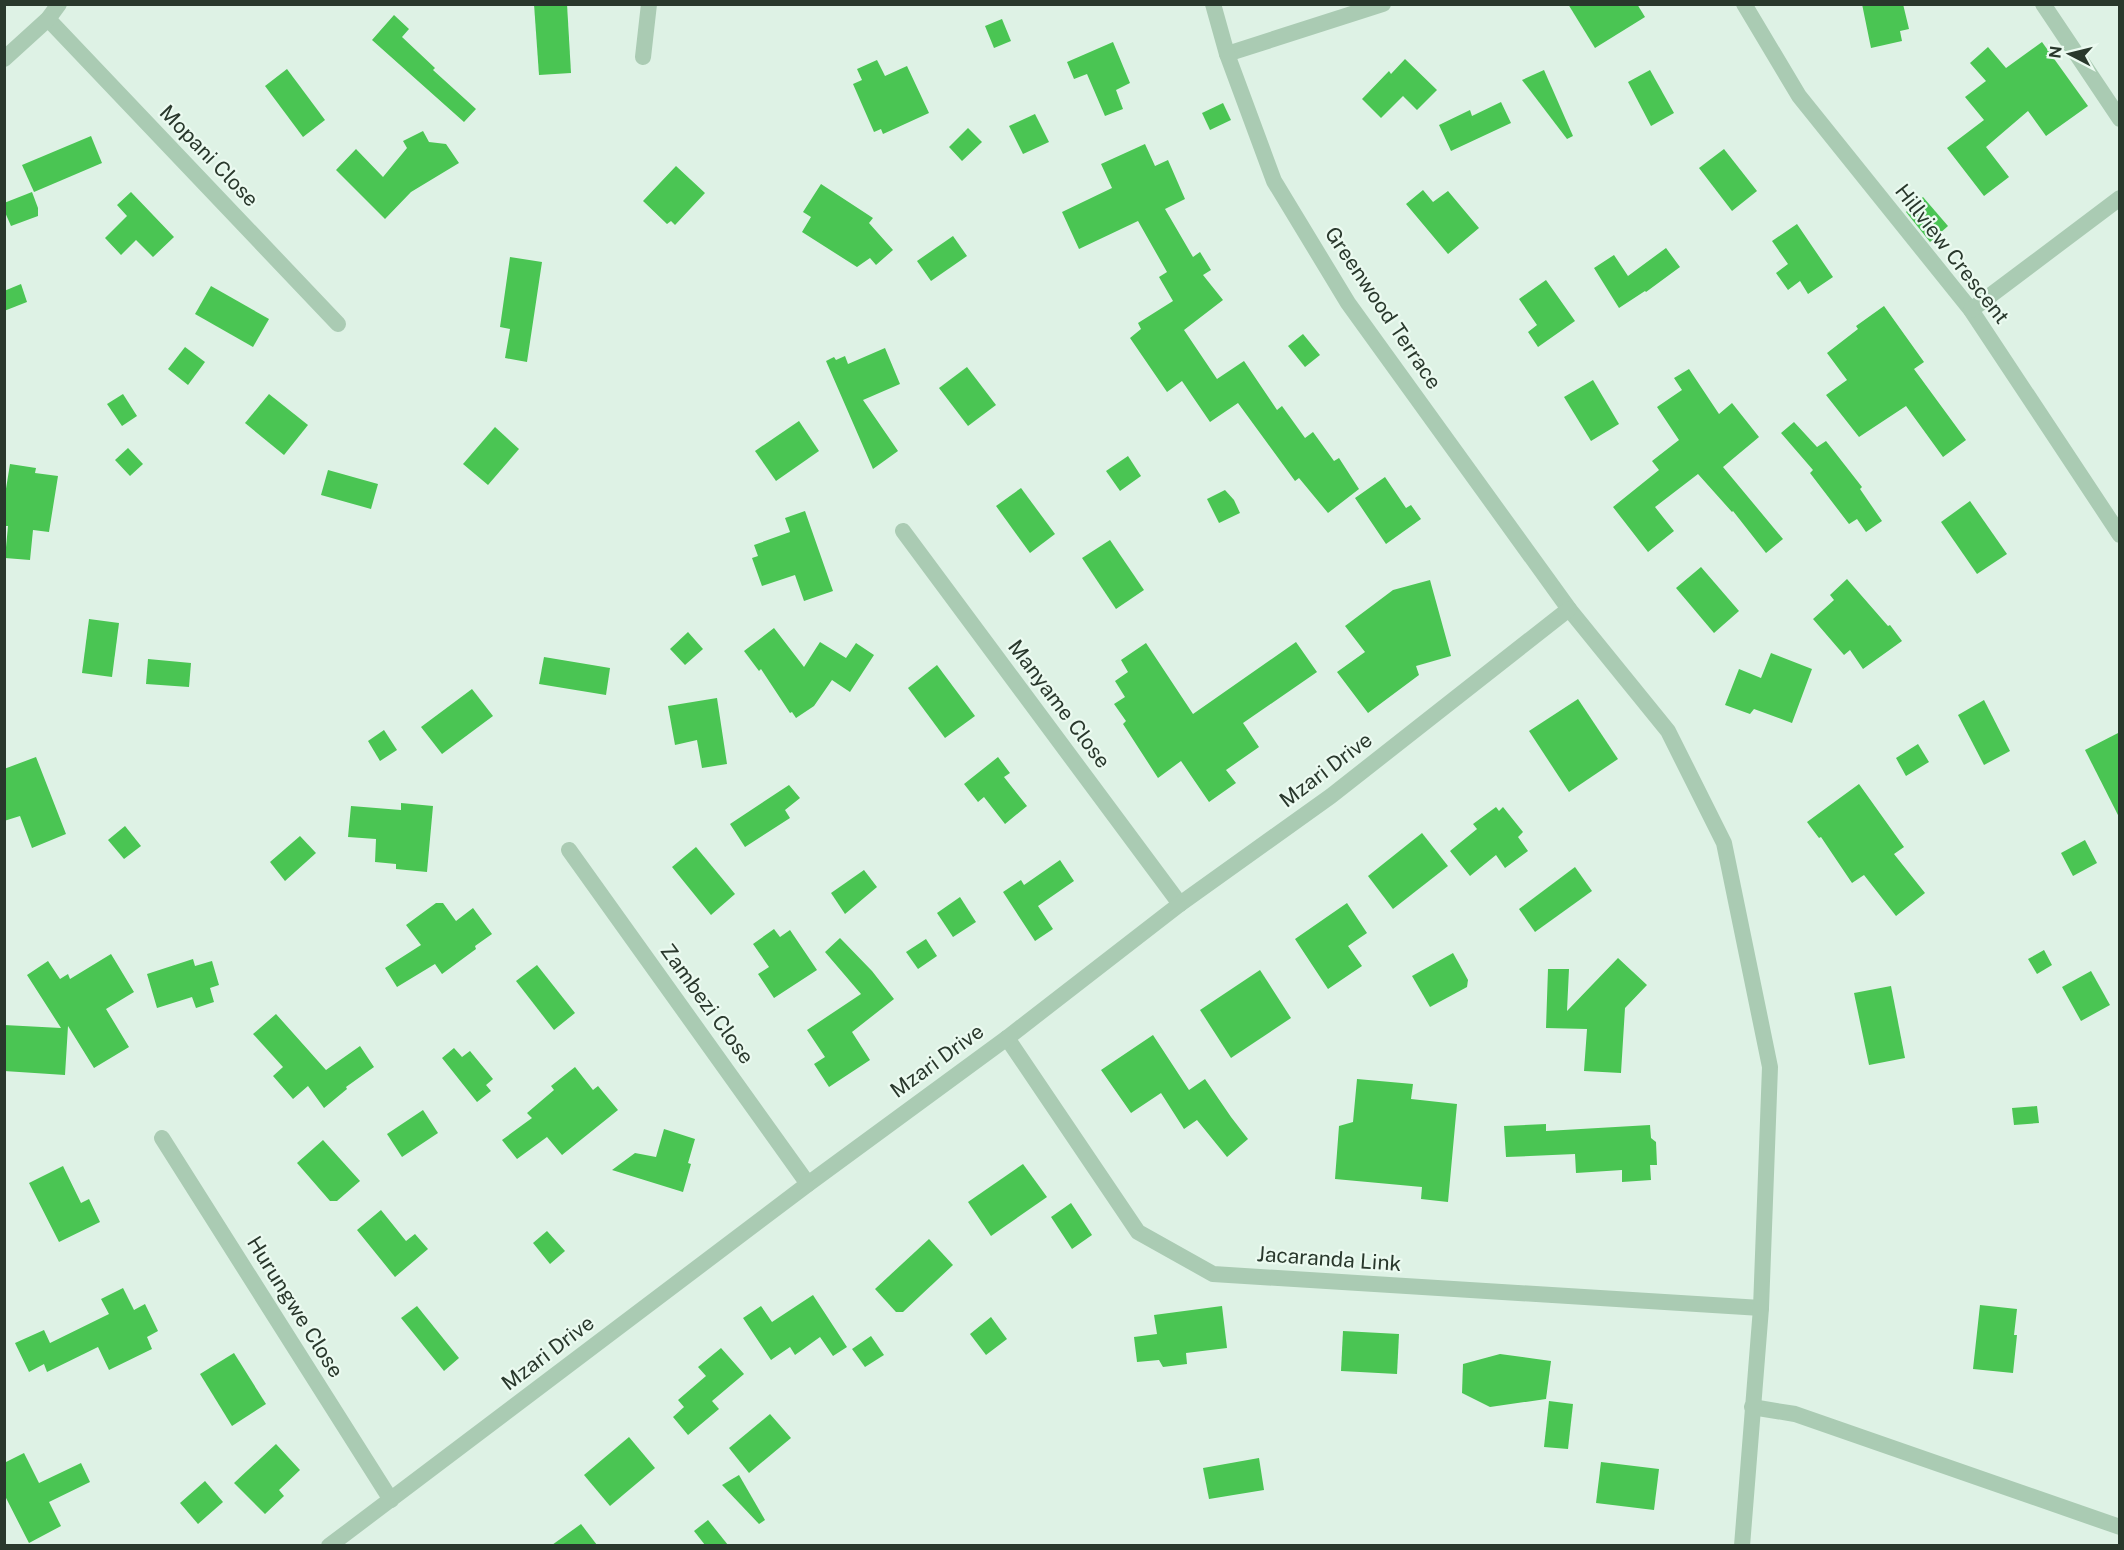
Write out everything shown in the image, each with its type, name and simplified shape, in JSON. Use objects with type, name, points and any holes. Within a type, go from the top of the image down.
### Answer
[{"type":"street","points":[[4,59],[48,19],[59,4]]},
{"type":"street","points":[[643,57],[649,4]]},
{"type":"street","name":"Greenwood Terrace","points":[[1213,4],[1227,54],[1274,181],[1342,293],[1569,609],[1668,731],[1724,843],[1770,1067],[1761,1308],[1742,1545]]},
{"type":"street","points":[[1227,54],[1383,4]]},
{"type":"street","name":"Hillview Crescent","points":[[1744,4],[1799,96],[1971,310],[2120,535]]},
{"type":"street","points":[[2043,4],[2120,119]]},
{"type":"street","name":"Mopani Close","points":[[48,19],[338,324]]},
{"type":"street","points":[[1971,310],[2120,198]]},
{"type":"street","name":"Manyame Close","points":[[903,531],[1180,904]]},
{"type":"street","name":"Mzari Drive","points":[[329,1545],[808,1184],[1007,1038],[1180,904],[1331,796],[1569,609]]},
{"type":"street","name":"Zambezi Close","points":[[569,850],[808,1184]]},
{"type":"street","name":"Jacaranda Link","points":[[1007,1038],[1138,1232],[1213,1274],[1761,1308]]},
{"type":"street","name":"Hurungwe Close","points":[[162,1138],[391,1500]]},
{"type":"street","points":[[1752,1407],[1795,1414],[2120,1527]]},
{"type":"building","points":[[534,4],[567,4],[571,73],[539,75]]},
{"type":"building","points":[[1568,4],[1637,4],[1645,17],[1595,48]]},
{"type":"building","points":[[1862,4],[1903,4],[1909,29],[1900,31],[1902,41],[1871,48]]},
{"type":"building","points":[[394,15],[409,29],[402,37],[435,68],[433,70],[476,109],[464,122],[372,40]]},
{"type":"building","points":[[1002,19],[1011,41],[994,48],[985,26]]},
{"type":"building","points":[[1113,42],[1130,83],[1116,90],[1123,109],[1105,116],[1087,74],[1074,79],[1067,62]]},
{"type":"building","points":[[2042,42],[2088,106],[2046,136],[2028,111],[1986,147],[2009,177],[1984,196],[1947,148],[1984,120],[1965,97],[1986,81],[1970,63],[1988,47],[2006,68]]},
{"type":"building","points":[[1405,59],[1437,90],[1417,110],[1403,96],[1381,118],[1362,99],[1389,71],[1391,74]]},
{"type":"building","points":[[877,60],[885,76],[907,66],[929,113],[883,134],[881,129],[874,132],[853,84],[862,80],[857,69]]},
{"type":"building","points":[[287,69],[325,120],[303,137],[265,86]]},
{"type":"building","points":[[1544,70],[1573,136],[1567,139],[1522,80]]},
{"type":"building","points":[[1650,70],[1674,113],[1651,126],[1628,82]]},
{"type":"building","points":[[1501,102],[1511,123],[1451,151],[1439,125],[1470,110],[1472,116]]},
{"type":"building","points":[[1223,103],[1231,120],[1210,130],[1202,113]]},
{"type":"building","points":[[1035,114],[1049,142],[1023,154],[1009,126]]},
{"type":"building","points":[[968,128],[982,142],[962,161],[949,147]]},
{"type":"building","points":[[423,131],[429,142],[446,144],[459,163],[411,192],[385,219],[336,170],[356,149],[383,177],[407,148],[403,141]]},
{"type":"building","points":[[91,136],[102,163],[34,192],[22,165]]},
{"type":"building","points":[[1145,144],[1155,166],[1168,160],[1185,199],[1165,209],[1193,257],[1200,252],[1211,270],[1203,275],[1223,300],[1184,330],[1217,379],[1244,361],[1277,410],[1282,406],[1305,438],[1313,432],[1334,461],[1339,458],[1359,489],[1328,513],[1299,478],[1295,481],[1238,403],[1210,422],[1182,381],[1167,392],[1130,338],[1141,329],[1138,323],[1173,301],[1159,277],[1167,272],[1138,221],[1079,249],[1062,212],[1112,188],[1101,164]]},
{"type":"building","points":[[1724,149],[1757,191],[1732,211],[1699,168]]},
{"type":"building","points":[[676,166],[705,193],[675,225],[671,221],[667,224],[643,201]]},
{"type":"building","points":[[821,184],[873,218],[869,223],[893,250],[876,265],[870,258],[857,267],[802,232],[811,217],[803,212]]},
{"type":"building","points":[[1423,190],[1433,202],[1448,191],[1479,228],[1448,254],[1406,204]]},
{"type":"building","points":[[32,192],[38,208],[38,216],[11,226],[4,210],[4,203]]},
{"type":"building","points":[[131,192],[174,237],[153,257],[136,240],[121,255],[105,238],[127,216],[117,205]]},
{"type":"building","points":[[1923,197],[1948,226],[1930,242],[1906,212]]},
{"type":"building","points":[[1797,224],[1833,277],[1808,294],[1800,281],[1788,290],[1776,273],[1788,264],[1772,241]]},
{"type":"building","points":[[953,236],[967,256],[931,281],[917,261]]},
{"type":"building","points":[[1666,248],[1680,267],[1619,308],[1594,268],[1614,255],[1628,276]]},
{"type":"building","points":[[510,257],[542,262],[527,362],[505,358],[510,329],[500,327]]},
{"type":"building","points":[[1546,280],[1575,321],[1538,347],[1528,332],[1537,325],[1519,299]]},
{"type":"building","points":[[21,284],[27,302],[4,311],[4,291]]},
{"type":"building","points":[[211,286],[269,319],[253,347],[195,314]]},
{"type":"building","points":[[1884,306],[1924,362],[1914,369],[1966,440],[1943,457],[1906,406],[1859,437],[1826,395],[1847,380],[1827,353],[1858,329],[1856,326]]},
{"type":"building","points":[[1303,334],[1320,355],[1305,367],[1288,346]]},
{"type":"building","points":[[185,347],[205,362],[188,385],[168,369]]},
{"type":"building","points":[[885,348],[900,384],[863,400],[898,451],[873,469],[826,361],[834,357],[836,360],[845,356],[848,364]]},
{"type":"building","points":[[967,367],[996,405],[968,426],[939,388]]},
{"type":"building","points":[[1689,369],[1719,414],[1732,403],[1759,437],[1723,467],[1783,539],[1766,553],[1733,511],[1698,474],[1655,507],[1674,531],[1648,552],[1613,507],[1659,470],[1652,461],[1679,440],[1657,407],[1682,390],[1674,378]]},
{"type":"building","points":[[1593,380],[1619,424],[1591,441],[1564,397]]},
{"type":"building","points":[[123,394],[137,416],[122,426],[107,404]]},
{"type":"building","points":[[269,394],[308,425],[284,455],[245,423]]},
{"type":"building","points":[[799,421],[819,451],[776,481],[755,451]]},
{"type":"building","points":[[1794,422],[1817,447],[1826,441],[1862,487],[1860,489],[1882,521],[1866,532],[1857,519],[1849,524],[1810,473],[1813,470],[1781,433]]},
{"type":"building","points":[[495,427],[519,449],[488,485],[463,464]]},
{"type":"building","points":[[128,448],[143,464],[130,476],[115,460]]},
{"type":"building","points":[[1128,456],[1141,476],[1120,491],[1106,471]]},
{"type":"building","points":[[10,464],[36,468],[35,473],[58,476],[49,532],[33,530],[30,560],[5,558],[8,526],[4,526],[4,501]]},
{"type":"building","points":[[328,470],[378,484],[371,509],[321,495]]},
{"type":"building","points":[[1385,477],[1406,508],[1411,505],[1421,519],[1386,544],[1355,498]]},
{"type":"building","points":[[1021,488],[1055,534],[1030,553],[996,506]]},
{"type":"building","points":[[1225,490],[1234,500],[1240,513],[1219,523],[1207,499]]},
{"type":"building","points":[[1970,501],[2007,554],[1977,574],[1941,522]]},
{"type":"building","points":[[805,511],[833,591],[804,601],[795,575],[762,586],[752,558],[758,556],[754,545],[790,532],[785,518]]},
{"type":"building","points":[[1110,540],[1144,590],[1116,609],[1082,558]]},
{"type":"building","points":[[1701,567],[1739,611],[1714,633],[1676,588]]},
{"type":"building","points":[[1847,579],[1902,641],[1863,669],[1850,650],[1844,655],[1813,619],[1834,600],[1830,595]]},
{"type":"building","points":[[1430,580],[1451,656],[1416,666],[1419,675],[1368,713],[1337,672],[1365,652],[1345,626],[1393,590]]},
{"type":"building","points":[[89,619],[119,623],[112,677],[82,673]]},
{"type":"building","points":[[774,628],[804,667],[820,642],[846,658],[856,643],[874,655],[850,692],[832,680],[814,706],[796,718],[792,712],[790,713],[761,669],[759,671],[744,651]]},
{"type":"building","points":[[688,632],[703,649],[685,665],[670,649]]},
{"type":"building","points":[[1296,642],[1317,672],[1243,723],[1259,747],[1226,770],[1236,783],[1209,802],[1181,761],[1158,778],[1123,724],[1126,721],[1114,704],[1125,697],[1115,681],[1128,672],[1121,660],[1146,643],[1193,714]]},
{"type":"building","points":[[1771,653],[1812,669],[1792,723],[1754,709],[1750,714],[1725,705],[1739,669],[1761,678]]},
{"type":"building","points":[[544,657],[610,668],[606,695],[539,684]]},
{"type":"building","points":[[148,659],[191,663],[189,687],[146,684]]},
{"type":"building","points":[[937,665],[975,716],[945,738],[908,688]]},
{"type":"building","points":[[472,689],[493,716],[442,754],[421,727]]},
{"type":"building","points":[[717,698],[727,764],[702,768],[697,740],[675,745],[668,706]]},
{"type":"building","points":[[1578,699],[1618,759],[1569,792],[1529,731]]},
{"type":"building","points":[[1984,700],[2010,751],[1984,765],[1958,715]]},
{"type":"building","points":[[384,730],[397,750],[380,761],[368,741]]},
{"type":"building","points":[[2120,732],[2120,819],[2085,750]]},
{"type":"building","points":[[1918,744],[1929,762],[1906,776],[1896,758]]},
{"type":"building","points":[[36,757],[66,834],[32,848],[20,816],[4,821],[4,769]]},
{"type":"building","points":[[998,757],[1010,773],[1004,777],[1027,806],[1005,824],[984,797],[978,802],[964,784]]},
{"type":"building","points":[[1859,784],[1904,847],[1894,854],[1925,893],[1896,916],[1864,875],[1852,883],[1821,837],[1819,838],[1807,822]]},
{"type":"building","points":[[789,785],[800,798],[785,810],[790,818],[745,847],[730,824]]},
{"type":"building","points":[[401,803],[433,806],[427,872],[396,869],[396,864],[375,862],[376,839],[348,837],[351,806],[401,810]]},
{"type":"building","points":[[1496,807],[1499,811],[1503,807],[1523,832],[1518,837],[1528,851],[1505,868],[1496,855],[1470,876],[1450,851],[1477,829],[1473,824]]},
{"type":"building","points":[[125,826],[141,846],[124,859],[108,840]]},
{"type":"building","points":[[1422,833],[1448,866],[1393,909],[1368,876]]},
{"type":"building","points":[[300,836],[316,853],[285,881],[270,862]]},
{"type":"building","points":[[2085,840],[2097,863],[2073,876],[2061,853]]},
{"type":"building","points":[[696,847],[735,894],[711,915],[672,867]]},
{"type":"building","points":[[1060,860],[1074,881],[1038,906],[1053,929],[1035,941],[1003,892],[1021,880],[1024,885]]},
{"type":"building","points":[[1575,867],[1592,891],[1535,932],[1519,909]]},
{"type":"building","points":[[864,870],[877,887],[845,914],[831,893]]},
{"type":"building","points":[[960,897],[976,922],[953,937],[937,913]]},
{"type":"building","points":[[436,903],[443,903],[456,921],[473,908],[492,934],[442,974],[435,964],[397,987],[385,968],[421,945],[406,925]]},
{"type":"building","points":[[1347,903],[1367,933],[1348,946],[1362,966],[1328,989],[1295,939]]},
{"type":"building","points":[[774,929],[780,937],[790,930],[817,970],[774,998],[758,974],[769,967],[753,944]]},
{"type":"building","points":[[840,938],[872,971],[894,999],[852,1032],[870,1060],[829,1087],[814,1064],[825,1057],[807,1030],[861,994],[825,952]]},
{"type":"building","points":[[926,939],[937,956],[918,969],[906,952]]},
{"type":"building","points":[[2044,950],[2052,965],[2037,974],[2028,959]]},
{"type":"building","points":[[1453,953],[1468,980],[1467,987],[1430,1007],[1412,976]]},
{"type":"building","points":[[111,954],[134,992],[106,1009],[129,1047],[94,1068],[68,1026],[65,1075],[4,1071],[4,1025],[61,1028],[27,975],[48,961],[60,979],[68,974],[70,979]]},
{"type":"building","points":[[1618,958],[1647,985],[1625,1008],[1621,1073],[1584,1071],[1587,1029],[1546,1028],[1548,969],[1569,969],[1567,1011]]},
{"type":"building","points":[[193,959],[195,966],[212,961],[219,985],[210,988],[214,1002],[196,1008],[192,997],[157,1008],[147,974]]},
{"type":"building","points":[[537,965],[575,1013],[554,1030],[516,981]]},
{"type":"building","points":[[1260,970],[1291,1018],[1231,1058],[1200,1010]]},
{"type":"building","points":[[2091,971],[2110,1005],[2081,1021],[2062,987]]},
{"type":"building","points":[[1891,986],[1905,1058],[1869,1065],[1854,993]]},
{"type":"building","points":[[276,1014],[326,1070],[360,1046],[374,1067],[346,1087],[347,1089],[324,1108],[308,1086],[293,1099],[273,1076],[283,1067],[253,1034]]},
{"type":"building","points":[[1153,1035],[1189,1090],[1205,1079],[1248,1139],[1227,1157],[1197,1120],[1184,1129],[1161,1093],[1131,1113],[1101,1070]]},
{"type":"building","points":[[454,1048],[462,1057],[470,1051],[493,1079],[486,1085],[491,1091],[477,1102],[442,1058]]},
{"type":"building","points":[[575,1067],[593,1090],[598,1086],[618,1110],[562,1155],[547,1137],[517,1159],[502,1140],[532,1118],[527,1113],[554,1090],[551,1086]]},
{"type":"building","points":[[1357,1079],[1413,1084],[1411,1099],[1457,1104],[1448,1202],[1421,1199],[1422,1187],[1335,1179],[1339,1126],[1353,1122]]},
{"type":"building","points":[[2037,1106],[2039,1123],[2014,1125],[2012,1108]]},
{"type":"building","points":[[423,1110],[438,1133],[402,1157],[387,1134]]},
{"type":"building","points":[[1546,1124],[1546,1131],[1650,1125],[1651,1138],[1656,1142],[1657,1165],[1650,1165],[1651,1180],[1622,1182],[1622,1170],[1576,1173],[1575,1154],[1506,1157],[1504,1126]]},
{"type":"building","points":[[664,1129],[695,1139],[683,1192],[612,1170],[635,1153],[656,1157]]},
{"type":"building","points":[[323,1140],[360,1181],[337,1201],[330,1201],[297,1163]]},
{"type":"building","points":[[1023,1164],[1047,1197],[991,1236],[968,1202]]},
{"type":"building","points":[[63,1166],[81,1203],[89,1199],[100,1222],[59,1242],[29,1183]]},
{"type":"building","points":[[1071,1203],[1092,1235],[1072,1249],[1051,1217]]},
{"type":"building","points":[[381,1210],[406,1241],[415,1234],[428,1249],[395,1277],[357,1230]]},
{"type":"building","points":[[547,1231],[565,1251],[550,1264],[533,1243]]},
{"type":"building","points":[[929,1239],[953,1265],[903,1312],[896,1312],[875,1289]]},
{"type":"building","points":[[123,1288],[134,1310],[145,1304],[158,1331],[147,1337],[152,1349],[109,1370],[98,1347],[47,1372],[44,1364],[29,1372],[15,1343],[44,1330],[50,1343],[109,1314],[101,1299]]},
{"type":"building","points":[[813,1295],[847,1347],[833,1356],[820,1337],[795,1355],[790,1347],[771,1360],[743,1318],[761,1306],[772,1322]]},
{"type":"building","points":[[1980,1305],[2017,1309],[2013,1373],[1973,1369]]},
{"type":"building","points":[[417,1306],[459,1358],[444,1371],[401,1318]]},
{"type":"building","points":[[1222,1306],[1227,1348],[1186,1353],[1187,1364],[1163,1367],[1159,1360],[1137,1362],[1134,1337],[1157,1334],[1154,1315]]},
{"type":"building","points":[[991,1317],[1007,1339],[986,1355],[970,1334]]},
{"type":"building","points":[[1343,1331],[1399,1334],[1397,1374],[1341,1371]]},
{"type":"building","points":[[871,1336],[884,1355],[865,1367],[852,1349]]},
{"type":"building","points":[[721,1348],[744,1374],[712,1401],[719,1409],[688,1435],[673,1417],[684,1407],[678,1400],[706,1376],[698,1367]]},
{"type":"building","points":[[234,1353],[266,1404],[232,1426],[200,1374]]},
{"type":"building","points":[[1500,1354],[1551,1361],[1546,1399],[1490,1407],[1462,1393],[1463,1364]]},
{"type":"building","points":[[1549,1401],[1573,1404],[1568,1449],[1544,1447]]},
{"type":"building","points":[[770,1414],[791,1438],[749,1473],[729,1448]]},
{"type":"building","points":[[629,1437],[655,1468],[610,1506],[584,1475]]},
{"type":"building","points":[[276,1444],[300,1470],[279,1490],[284,1496],[265,1514],[234,1483]]},
{"type":"building","points":[[24,1453],[39,1483],[81,1463],[90,1482],[49,1502],[61,1526],[29,1543],[4,1494],[4,1463]]},
{"type":"building","points":[[1259,1458],[1264,1490],[1209,1499],[1203,1468]]},
{"type":"building","points":[[1601,1462],[1659,1469],[1654,1510],[1596,1503]]},
{"type":"building","points":[[739,1475],[765,1520],[759,1524],[722,1485]]},
{"type":"building","points":[[205,1481],[223,1502],[198,1524],[180,1503]]},
{"type":"building","points":[[708,1520],[728,1545],[705,1545],[694,1531]]},
{"type":"building","points":[[581,1524],[597,1545],[552,1545]]}]
